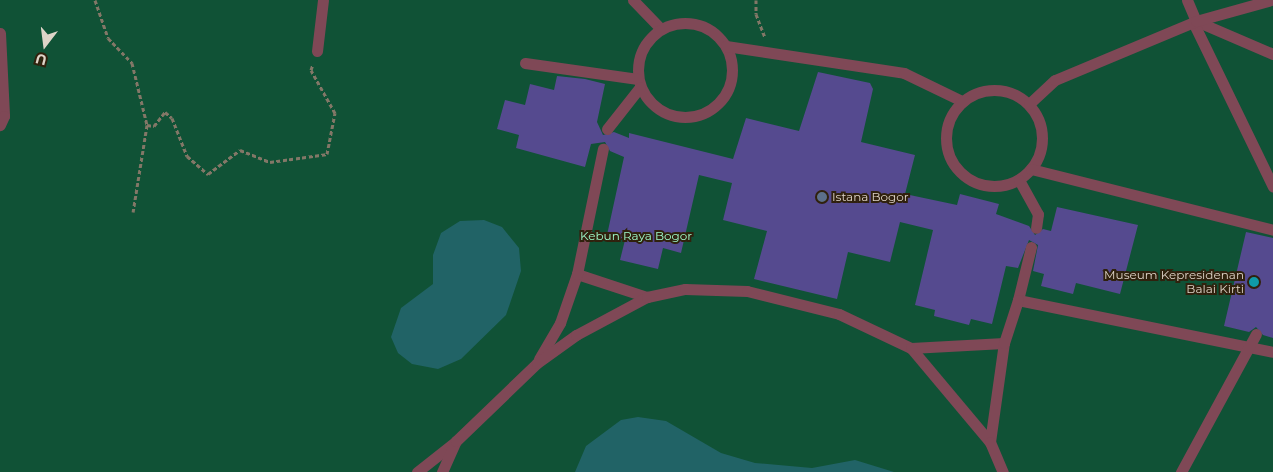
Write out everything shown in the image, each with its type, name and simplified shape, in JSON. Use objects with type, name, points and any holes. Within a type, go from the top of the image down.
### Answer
[{"type":"lane","points":[[317,51],[323,0]]},
{"type":"lane","points":[[633,0],[661,29]]},
{"type":"lane","points":[[1187,0],[1194,22],[1273,187]]},
{"type":"lane","points":[[1232,11],[1254,0]]},
{"type":"lane","points":[[1029,104],[1055,80],[1194,22],[1271,0]]},
{"type":"lane","points":[[1194,22],[1273,54]]},
{"type":"lane","points":[[607,129],[639,83],[641,50],[661,29],[697,24],[726,46],[771,50],[904,74],[962,101]]},
{"type":"lane","points":[[0,33],[4,116],[0,125]]},
{"type":"lane","points":[[525,63],[639,83],[660,111],[691,118],[706,113],[729,91],[733,68],[726,46]]},
{"type":"lane","points":[[998,90],[1029,104],[1042,132],[1038,158],[1031,169],[1019,180],[988,187],[959,173],[945,144],[945,128],[962,101],[979,92],[998,90]]},
{"type":"lane","points":[[537,363],[560,323],[577,274],[603,149]]},
{"type":"lane","points":[[1031,169],[1273,230]]},
{"type":"lane","points":[[1019,180],[1038,214],[1036,228]]},
{"type":"lane","points":[[990,442],[1004,343],[1018,300],[1031,247]]},
{"type":"lane","points":[[577,274],[647,297]]},
{"type":"lane","points":[[417,472],[456,441],[537,363],[576,335],[647,297],[685,289],[746,291],[839,314],[910,348],[990,442],[1003,472]]},
{"type":"lane","points":[[1018,300],[1273,352]]},
{"type":"lane","points":[[1181,472],[1256,334]]},
{"type":"lane","points":[[910,348],[1004,343]]},
{"type":"lane","points":[[442,472],[456,441]]},
{"type":"path","points":[[95,0],[108,38],[132,63],[147,125],[133,212]]},
{"type":"path","points":[[756,0],[756,14],[771,50]]},
{"type":"path","points":[[147,125],[154,126],[165,112],[172,118],[187,156],[208,174],[240,150],[270,162],[327,154],[335,113],[311,70],[317,51]]},
{"type":"green space","name":"Kebun Raya Bogor","points":[[0,0],[1273,0],[1273,472],[0,472]]},
{"type":"water","points":[[484,220],[502,227],[519,248],[521,271],[506,315],[461,359],[438,369],[412,364],[398,353],[391,337],[401,308],[433,284],[433,255],[441,233],[460,221]]},
{"type":"water","points":[[638,417],[666,421],[721,453],[755,463],[812,468],[855,460],[894,472],[575,472],[586,446],[621,420]]},
{"type":"building","name":"Istana Bogor","points":[[818,72],[870,83],[873,89],[861,142],[915,155],[905,194],[957,205],[960,194],[999,204],[996,214],[1029,226],[1035,235],[1043,229],[1051,231],[1057,207],[1138,225],[1120,294],[1076,283],[1073,294],[1041,286],[1044,274],[1033,271],[1038,245],[1029,240],[1018,268],[1006,266],[992,324],[971,319],[969,325],[934,316],[935,310],[915,305],[933,230],[900,222],[890,262],[848,252],[837,299],[754,279],[767,231],[723,220],[732,183],[699,175],[681,253],[663,248],[658,269],[620,260],[625,240],[607,235],[624,157],[610,151],[605,142],[591,144],[585,167],[516,148],[519,135],[497,129],[505,100],[525,105],[530,84],[554,90],[557,76],[585,79],[605,84],[597,122],[603,135],[614,132],[629,138],[629,133],[733,159],[746,118],[799,131]]},
{"type":"building","name":"Museum Kepresidenan Balai Kirti","points":[[1246,232],[1273,238],[1273,338],[1263,335],[1256,327],[1249,332],[1224,326]]},
{"type":"place","name":"Istana Bogor","points":[[822,197]]},
{"type":"place","name":"Museum Kepresidenan Balai Kirti","points":[[1254,282]]}]
